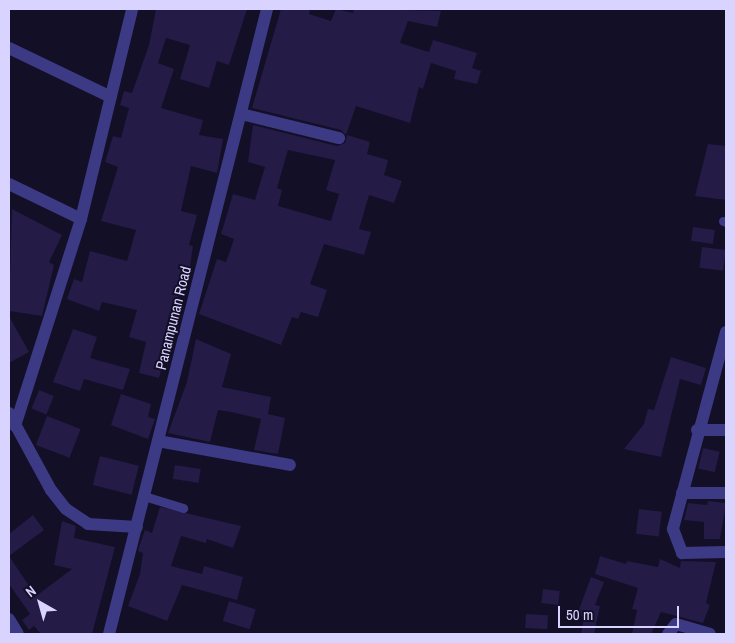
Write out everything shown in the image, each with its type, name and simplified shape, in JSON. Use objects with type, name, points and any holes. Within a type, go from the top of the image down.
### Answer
[{"type":"street","points":[[15,426],[81,219],[132,9]]},
{"type":"street","name":"Panampunan Road","points":[[109,634],[267,9]]},
{"type":"street","points":[[9,48],[111,97]]},
{"type":"street","points":[[241,114],[339,138]]},
{"type":"street","points":[[9,184],[81,219]]},
{"type":"street","points":[[726,332],[722,361],[697,430],[673,529],[679,550],[726,552]]},
{"type":"street","points":[[9,413],[51,490],[76,517],[88,524],[137,527]]},
{"type":"street","points":[[697,430],[726,430]]},
{"type":"street","points":[[158,441],[290,465]]},
{"type":"street","points":[[682,493],[726,493]]},
{"type":"street","points":[[9,619],[18,634]]},
{"type":"street","points":[[668,634],[676,624],[710,634]]},
{"type":"lane","points":[[144,496],[183,508]]},
{"type":"building","points":[[156,9],[247,9],[229,65],[217,61],[209,88],[180,79],[190,45],[166,38],[158,63],[174,69],[161,108],[203,120],[199,135],[223,139],[217,173],[191,166],[181,211],[197,215],[189,245],[193,246],[190,266],[173,310],[177,311],[159,378],[139,373],[146,342],[129,337],[137,310],[102,302],[99,311],[67,299],[74,279],[82,282],[90,251],[127,261],[136,230],[101,221],[118,167],[105,162],[113,136],[121,138],[129,108],[120,105],[124,91],[132,93],[149,45]]},
{"type":"building","points":[[281,9],[310,9],[309,14],[331,21],[336,9],[353,13],[354,9],[441,11],[437,27],[408,21],[400,43],[429,52],[433,40],[477,53],[472,68],[481,71],[477,84],[454,79],[456,71],[431,63],[423,89],[419,87],[410,123],[356,106],[346,135],[341,130],[252,108]]},
{"type":"building","points":[[253,125],[337,146],[345,143],[347,135],[370,142],[367,154],[388,160],[384,175],[402,181],[394,203],[369,195],[359,229],[371,232],[364,255],[324,244],[310,284],[327,290],[318,317],[301,312],[298,319],[292,317],[281,345],[199,314],[217,259],[226,262],[234,239],[221,234],[233,194],[255,200],[265,167],[248,162]],"holes":[[[288,150],[335,160],[326,190],[339,194],[331,221],[278,206],[282,190],[277,188]]]},
{"type":"building","points":[[708,144],[726,146],[726,200],[695,196]]},
{"type":"building","points":[[12,209],[62,235],[49,262],[54,265],[42,316],[9,311]]},
{"type":"building","points":[[693,227],[715,230],[713,244],[691,241]]},
{"type":"building","points":[[702,247],[726,250],[723,271],[699,268]]},
{"type":"building","points":[[9,316],[29,352],[9,363]]},
{"type":"building","points":[[73,329],[97,337],[90,358],[130,369],[123,390],[84,379],[80,391],[53,382]]},
{"type":"building","points":[[196,339],[231,354],[222,387],[271,397],[268,414],[285,418],[278,454],[254,450],[261,419],[231,412],[218,410],[210,442],[168,433],[187,382]]},
{"type":"building","points":[[671,357],[706,368],[701,385],[680,379],[661,457],[624,449],[644,424],[648,409],[654,410]]},
{"type":"building","points":[[39,390],[54,396],[46,415],[32,409]]},
{"type":"building","points":[[121,394],[151,404],[148,417],[155,419],[148,439],[111,425]]},
{"type":"building","points":[[47,416],[81,429],[69,458],[36,445]]},
{"type":"building","points":[[703,448],[720,452],[715,472],[698,468]]},
{"type":"building","points":[[100,456],[139,466],[132,495],[93,485]]},
{"type":"building","points":[[175,465],[201,469],[198,483],[173,479]]},
{"type":"building","points":[[708,501],[726,503],[720,539],[704,539],[704,522],[684,520],[688,503],[707,505]]},
{"type":"building","points":[[160,507],[241,526],[233,548],[207,539],[206,543],[181,536],[171,566],[202,574],[204,566],[243,577],[237,600],[182,585],[167,621],[128,606],[140,574],[143,553],[138,551],[139,547],[145,530],[152,533]]},
{"type":"building","points":[[639,509],[662,512],[659,537],[636,534]]},
{"type":"building","points":[[33,515],[44,530],[9,556],[9,534]]},
{"type":"building","points":[[62,521],[76,526],[74,538],[115,547],[92,634],[41,634],[34,626],[29,630],[22,620],[30,614],[9,584],[9,556],[36,596],[72,569],[54,565]]},
{"type":"building","points":[[600,556],[626,564],[627,561],[658,567],[660,559],[680,568],[681,561],[716,562],[706,603],[710,605],[703,623],[661,612],[651,634],[632,634],[637,610],[632,609],[638,588],[595,574]]},
{"type":"building","points":[[591,577],[604,582],[595,605],[600,606],[594,634],[581,634],[584,617],[577,615]]},
{"type":"building","points":[[543,589],[560,591],[558,605],[541,603]]},
{"type":"building","points":[[229,601],[256,609],[250,629],[223,621]]},
{"type":"building","points":[[526,614],[548,615],[547,629],[525,628]]}]
